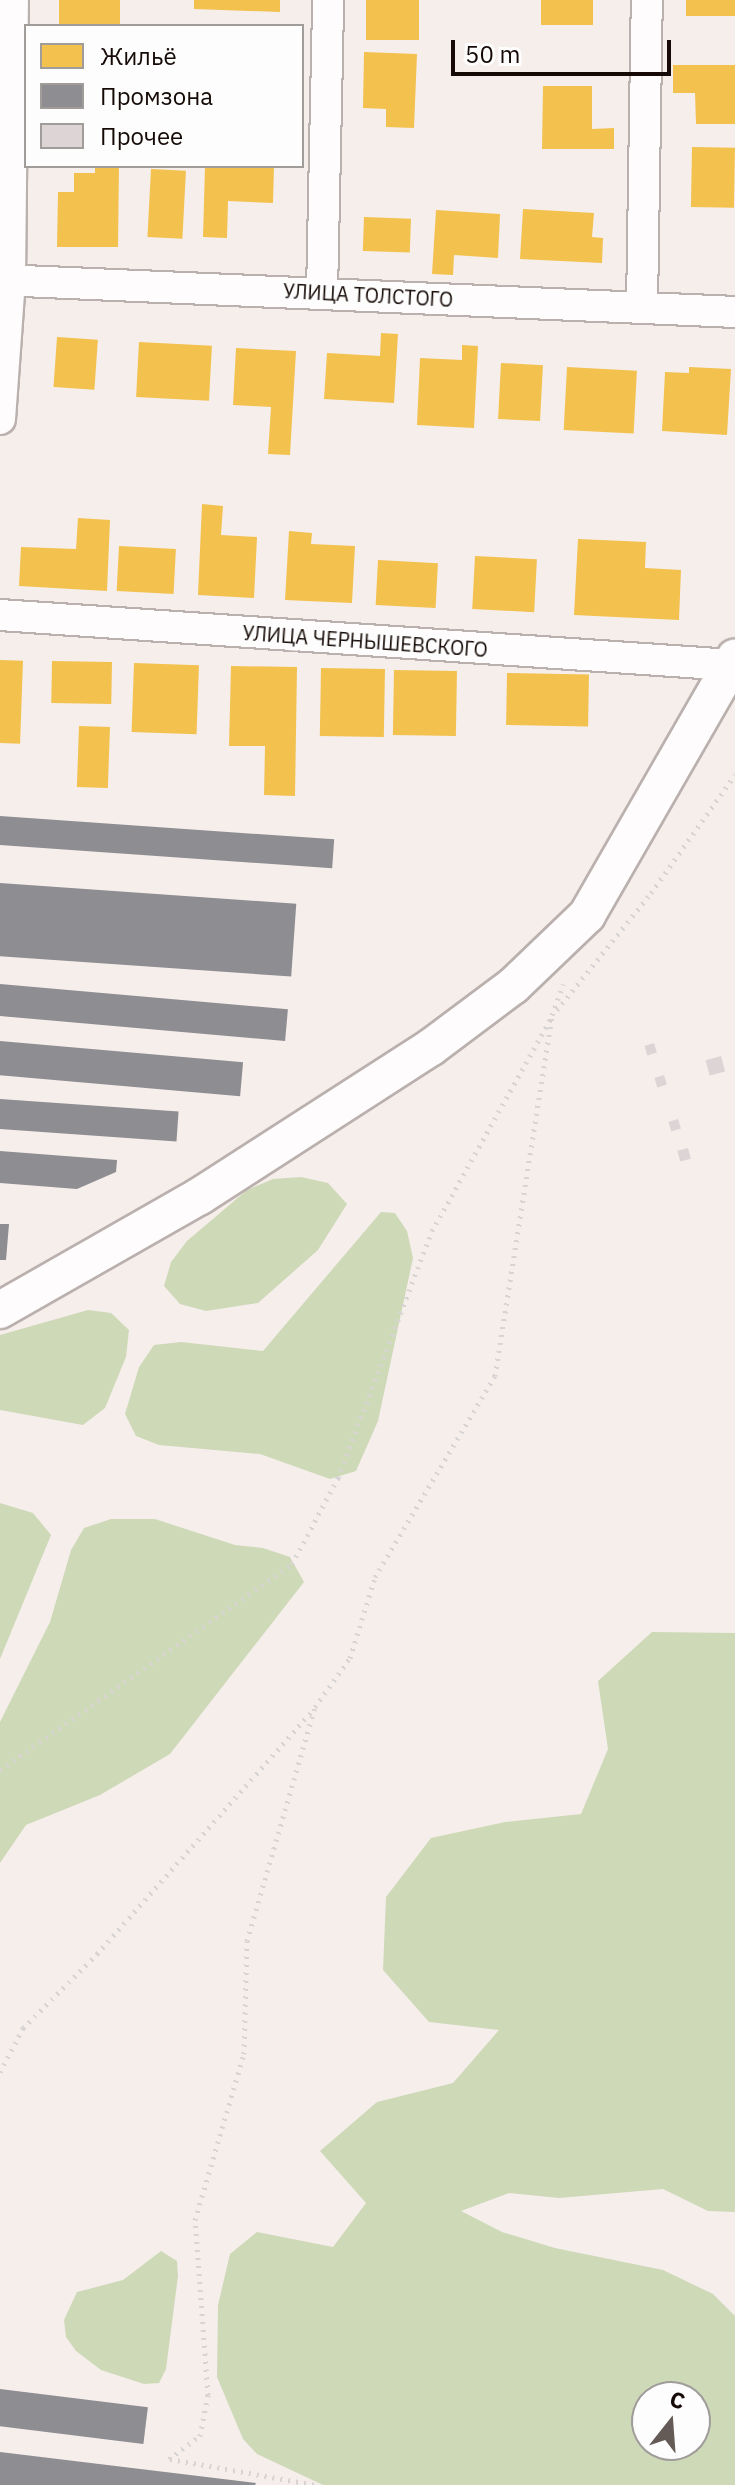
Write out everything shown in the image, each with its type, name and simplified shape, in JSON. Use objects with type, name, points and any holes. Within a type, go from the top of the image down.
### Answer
[{"type":"street","points":[[0,419],[13,0]]},
{"type":"street","points":[[322,293],[328,0]]},
{"type":"street","points":[[642,307],[647,0]]},
{"type":"street","name":"УЛИЦА ТОЛСТОГО","points":[[5,280],[735,312]]},
{"type":"street","name":"УЛИЦА ЧЕРНЫШЕВСКОГО","points":[[0,615],[733,662]]},
{"type":"street","points":[[0,1310],[200,1196],[430,1048],[513,986],[587,915],[733,662]]},
{"type":"path","points":[[0,2072],[23,2028],[97,1954],[315,1707],[350,1658],[375,1577],[495,1376],[552,1015],[651,893],[735,775]]},
{"type":"path","points":[[0,1770],[292,1564],[338,1478],[432,1231],[552,1015],[567,972]]},
{"type":"path","points":[[315,1707],[247,1941],[244,2054],[195,2220],[208,2395],[200,2436],[169,2459],[316,2485]]},
{"type":"green space","points":[[301,1177],[328,1183],[347,1204],[318,1250],[258,1303],[206,1311],[180,1304],[164,1286],[171,1262],[187,1241],[247,1190],[273,1179]]},
{"type":"green space","points":[[381,1212],[395,1213],[407,1231],[413,1258],[378,1421],[356,1471],[330,1479],[260,1454],[159,1445],[136,1436],[125,1414],[139,1367],[154,1345],[181,1342],[263,1351]]},
{"type":"green space","points":[[88,1310],[111,1313],[129,1330],[126,1357],[105,1408],[83,1425],[0,1410],[0,1335]]},
{"type":"green space","points":[[0,1503],[33,1513],[51,1535],[0,1659]]},
{"type":"green space","points":[[111,1519],[155,1519],[235,1545],[263,1548],[290,1557],[304,1582],[170,1754],[100,1795],[26,1825],[0,1863],[0,1722],[50,1622],[71,1550],[84,1528]]},
{"type":"green space","points":[[652,1632],[735,1633],[735,2212],[708,2211],[663,2189],[559,2198],[509,2193],[461,2211],[502,2232],[555,2248],[663,2270],[713,2294],[735,2316],[735,2485],[323,2485],[257,2454],[243,2439],[217,2377],[218,2305],[230,2254],[257,2232],[333,2247],[366,2203],[320,2151],[377,2102],[453,2083],[499,2030],[429,2022],[383,1970],[386,1897],[431,1838],[505,1822],[581,1814],[608,1749],[598,1681]]},
{"type":"green space","points":[[161,2251],[177,2261],[178,2276],[166,2369],[159,2383],[144,2384],[101,2370],[76,2351],[66,2337],[64,2320],[77,2292],[123,2280]]},
{"type":"building: Жильё","points":[[59,0],[120,0],[120,24],[59,24]]},
{"type":"building: Жильё","points":[[194,0],[280,0],[280,12],[194,9]]},
{"type":"building: Жильё","points":[[366,0],[419,0],[419,40],[366,40]]},
{"type":"building: Жильё","points":[[541,0],[593,0],[593,25],[541,25]]},
{"type":"building: Жильё","points":[[686,0],[735,0],[735,16],[686,16]]},
{"type":"building: Жильё","points":[[364,52],[417,54],[414,128],[386,127],[386,109],[363,108]]},
{"type":"building: Жильё","points":[[673,65],[735,65],[735,124],[696,124],[695,93],[673,93]]},
{"type":"building: Жильё","points":[[543,86],[592,86],[592,129],[614,128],[614,149],[542,149]]},
{"type":"building: Жильё","points":[[692,147],[735,148],[734,208],[691,207]]},
{"type":"building: Жильё","points":[[95,168],[119,168],[118,247],[57,247],[58,192],[74,192],[74,173],[95,173]]},
{"type":"building: Жильё","points":[[205,168],[274,168],[273,203],[228,201],[227,238],[203,237]]},
{"type":"building: Жильё","points":[[151,169],[186,171],[182,239],[147,237]]},
{"type":"building: Жильё","points":[[523,209],[594,213],[592,237],[603,238],[602,263],[520,259]]},
{"type":"building: Жильё","points":[[436,210],[500,214],[498,258],[454,255],[453,275],[432,274]]},
{"type":"building: Жильё","points":[[364,217],[411,219],[410,253],[363,251]]},
{"type":"building: Жильё","points":[[381,333],[398,334],[394,403],[324,399],[327,353],[380,356]]},
{"type":"building: Жильё","points":[[57,337],[98,340],[94,390],[54,387]]},
{"type":"building: Жильё","points":[[139,342],[212,346],[209,401],[136,397]]},
{"type":"building: Жильё","points":[[462,345],[478,346],[474,428],[417,425],[420,358],[462,360]]},
{"type":"building: Жильё","points":[[236,348],[296,351],[290,455],[268,454],[271,407],[233,405]]},
{"type":"building: Жильё","points":[[501,363],[543,365],[540,421],[498,419]]},
{"type":"building: Жильё","points":[[567,367],[637,371],[634,434],[564,430]]},
{"type":"building: Жильё","points":[[689,367],[731,369],[727,435],[662,431],[665,372],[689,373]]},
{"type":"building: Жильё","points":[[202,504],[223,506],[221,535],[257,537],[254,598],[198,595]]},
{"type":"building: Жильё","points":[[78,518],[110,520],[107,591],[19,586],[21,547],[76,549]]},
{"type":"building: Жильё","points":[[289,531],[312,533],[311,544],[355,546],[352,603],[285,600]]},
{"type":"building: Жильё","points":[[578,539],[646,542],[645,568],[681,570],[679,620],[574,615]]},
{"type":"building: Жильё","points":[[119,546],[176,549],[174,594],[117,591]]},
{"type":"building: Жильё","points":[[475,556],[537,559],[534,612],[472,609]]},
{"type":"building: Жильё","points":[[378,560],[438,563],[436,608],[376,605]]},
{"type":"building: Жильё","points":[[0,660],[23,661],[20,744],[0,743]]},
{"type":"building: Жильё","points":[[52,661],[112,662],[111,704],[51,703]]},
{"type":"building: Жильё","points":[[134,663],[199,665],[197,734],[132,732]]},
{"type":"building: Жильё","points":[[231,666],[297,667],[295,796],[264,795],[265,746],[229,746]]},
{"type":"building: Жильё","points":[[321,668],[385,669],[384,737],[320,736]]},
{"type":"building: Жильё","points":[[394,670],[457,671],[456,736],[393,735]]},
{"type":"building: Жильё","points":[[507,673],[589,674],[588,726],[506,725]]},
{"type":"building: Жильё","points":[[79,726],[110,727],[108,788],[77,787]]},
{"type":"building: Промзона","points":[[0,816],[334,839],[332,868],[0,845]]},
{"type":"building: Промзона","points":[[0,883],[296,904],[291,977],[0,956]]},
{"type":"building: Промзона","points":[[0,984],[288,1009],[285,1041],[0,1016]]},
{"type":"building: Промзона","points":[[0,1041],[243,1062],[240,1096],[0,1075]]},
{"type":"building: Промзона","points":[[0,1099],[179,1111],[176,1141],[0,1129]]},
{"type":"building: Промзона","points":[[0,1151],[117,1160],[116,1172],[77,1189],[0,1183]]},
{"type":"building: Промзона","points":[[0,1224],[9,1224],[6,1260],[0,1260]]},
{"type":"building: Промзона","points":[[0,2389],[148,2407],[143,2444],[0,2426]]},
{"type":"building: Промзона","points":[[0,2452],[256,2483],[0,2485]]},
{"type":"building: Прочее","points":[[654,1043],[657,1053],[647,1055],[644,1046]]},
{"type":"building: Прочее","points":[[721,1056],[725,1071],[710,1076],[706,1060]]},
{"type":"building: Прочее","points":[[664,1075],[667,1085],[657,1087],[654,1078]]},
{"type":"building: Прочее","points":[[678,1119],[681,1129],[671,1131],[668,1122]]},
{"type":"building: Прочее","points":[[688,1148],[691,1159],[680,1161],[677,1151]]}]
